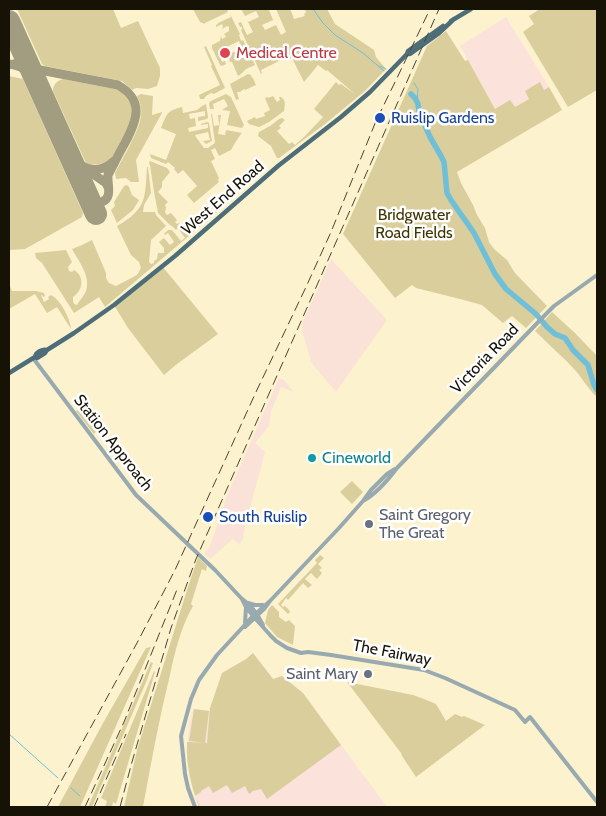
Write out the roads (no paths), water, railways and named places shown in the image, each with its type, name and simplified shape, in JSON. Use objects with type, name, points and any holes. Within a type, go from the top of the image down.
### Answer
[{"type":"main road","name":"West End Road","points":[[9,373],[34,358],[42,350],[47,350],[74,333],[114,305],[175,256],[278,166],[370,92],[407,52],[410,54],[438,34],[454,19],[471,9]]},
{"type":"street","name":"Victoria Road","points":[[195,807],[188,788],[181,736],[194,690],[208,667],[222,649],[267,604],[377,484],[397,468],[540,319],[554,306],[597,276]]},
{"type":"street","name":"Station Approach","points":[[34,358],[136,495],[244,600]]},
{"type":"street","points":[[244,600],[254,605],[267,604],[262,619],[263,627]]},
{"type":"street","points":[[244,600],[246,607],[245,626],[257,624],[263,627]]},
{"type":"street","points":[[244,600],[263,627]]},
{"type":"street","points":[[246,607],[255,615]]},
{"type":"street","name":"The Fairway","points":[[263,627],[283,646],[301,653],[331,655],[424,670],[515,710],[524,722],[530,717],[597,802]]},
{"type":"waterway","points":[[313,9],[335,35],[363,53],[384,71]]},
{"type":"waterway","points":[[380,66],[386,69]]},
{"type":"waterway","points":[[414,83],[418,89],[417,101]]},
{"type":"waterway","points":[[411,94],[418,104],[419,112],[430,137],[444,162],[447,193],[474,233],[495,274],[506,289],[536,314],[547,327],[555,334],[565,338],[573,350],[588,365],[597,390]]},
{"type":"waterway","points":[[9,734],[58,778]]},
{"type":"waterway","points":[[71,788],[80,796]]},
{"type":"railway","points":[[47,807],[175,570],[331,232],[376,121],[430,9]]},
{"type":"railway","points":[[120,807],[171,628],[196,559],[439,9]]},
{"type":"railway","points":[[85,807],[124,722],[178,587]]},
{"type":"railway","points":[[94,807],[126,734]]},
{"type":"place","name":"Medical Centre","points":[[225,53]]},
{"type":"place","name":"Ruislip Gardens","points":[[380,118]]},
{"type":"place","name":"Cineworld","points":[[312,458]]},
{"type":"place","name":"South Ruislip","points":[[208,517]]},
{"type":"place","name":"Saint Gregory The Great","points":[[369,524]]},
{"type":"place","name":"Saint Mary","points":[[368,674]]},
{"type":"park label","name":"Bridgwater Road Fields","points":[[414,224]]}]
